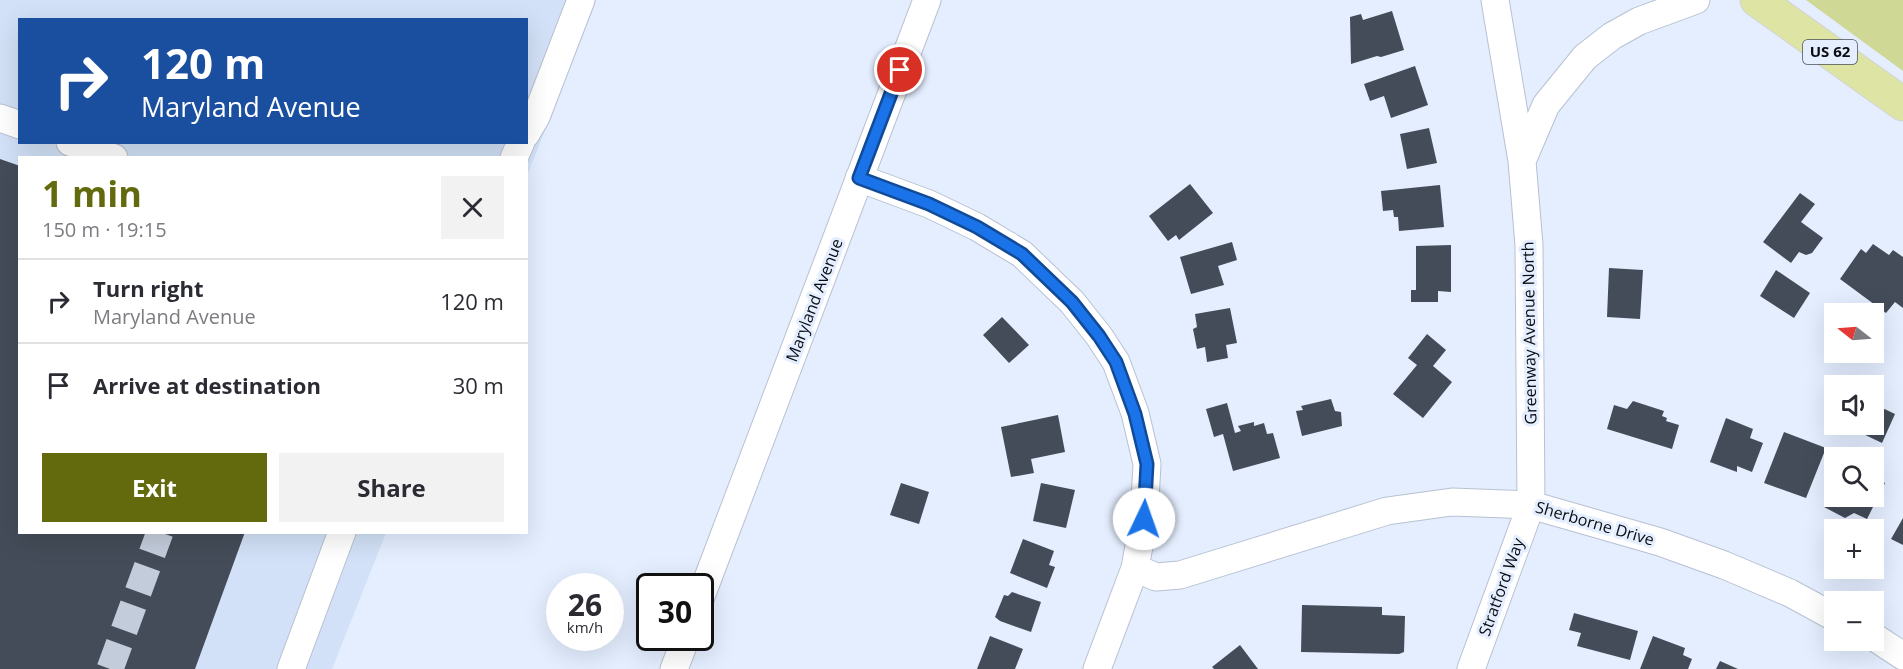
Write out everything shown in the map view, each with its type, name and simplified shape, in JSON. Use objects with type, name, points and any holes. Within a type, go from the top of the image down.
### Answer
[{"type":"main road","name":"US 62","points":[[1757,0],[1903,104]]},
{"type":"street","points":[[528,131],[536,117],[581,0]]},
{"type":"street","name":"Maryland Avenue","points":[[710,573],[927,0]]},
{"type":"street","name":"Greenway Avenue North","points":[[1495,0],[1522,161],[1529,245],[1531,505]]},
{"type":"street","name":"Greenway Avenue North","points":[[1522,161],[1546,105],[1585,57],[1612,36],[1639,21],[1696,0]]},
{"type":"street","points":[[0,118],[18,124]]},
{"type":"street","points":[[76,144],[108,156]]},
{"type":"street","points":[[859,178],[929,204],[977,227],[1022,254],[1072,302],[1116,362],[1135,414],[1147,464],[1144,519],[1135,568],[1097,669]]},
{"type":"street","name":"Sherborne Drive","points":[[1135,568],[1156,576],[1180,575],[1387,511],[1452,502],[1531,505],[1660,542],[1724,565],[1790,593],[1824,611]]},
{"type":"street","name":"Stratford Way","points":[[1475,666],[1531,505]]},
{"type":"street","points":[[291,669],[341,534]]},
{"type":"street","points":[[1884,644],[1903,656]]},
{"type":"street","points":[[674,669],[681,651]]},
{"type":"shaded area","points":[[0,0],[596,0],[528,173],[528,156],[18,156],[18,534],[386,534],[332,669],[0,669]]},
{"type":"green space","points":[[1806,0],[1903,0],[1903,71]]},
{"type":"building","points":[[1392,11],[1404,50],[1351,64],[1350,17],[1361,14],[1363,20]]},
{"type":"building","points":[[1415,66],[1428,105],[1391,118],[1384,96],[1370,101],[1364,84]]},
{"type":"building","points":[[1429,128],[1437,163],[1407,169],[1400,134]]},
{"type":"building","points":[[0,159],[18,165],[18,534],[244,534],[195,669],[0,669]]},
{"type":"building","points":[[1190,184],[1213,213],[1179,240],[1176,235],[1168,241],[1149,216]]},
{"type":"building","points":[[1440,185],[1444,227],[1399,231],[1398,217],[1394,217],[1393,210],[1383,211],[1381,191]]},
{"type":"building","points":[[1800,193],[1815,204],[1801,222],[1823,238],[1812,253],[1806,255],[1799,252],[1791,263],[1763,242]]},
{"type":"building","points":[[1232,242],[1237,260],[1218,266],[1224,285],[1191,294],[1180,257]]},
{"type":"building","points":[[1873,244],[1889,255],[1893,250],[1903,257],[1903,308],[1895,302],[1886,313],[1884,303],[1872,303],[1840,279],[1861,249],[1866,253]]},
{"type":"building","points":[[1451,245],[1451,292],[1438,291],[1438,302],[1411,302],[1411,290],[1416,290],[1416,246]]},
{"type":"building","points":[[1609,268],[1643,270],[1640,319],[1607,317]]},
{"type":"building","points":[[1776,270],[1810,293],[1794,318],[1760,296]]},
{"type":"building","points":[[1230,308],[1237,343],[1226,345],[1228,358],[1207,362],[1205,347],[1197,349],[1193,329],[1197,327],[1195,314]]},
{"type":"building","points":[[1002,317],[1029,345],[1009,363],[983,335]]},
{"type":"building","points":[[1427,334],[1446,350],[1433,366],[1452,382],[1423,418],[1393,394],[1417,365],[1408,358]]},
{"type":"building","points":[[1331,399],[1335,411],[1341,412],[1342,426],[1302,436],[1296,411],[1303,410],[1301,406]]},
{"type":"building","points":[[1633,401],[1664,411],[1662,416],[1667,418],[1666,421],[1679,425],[1672,449],[1607,429],[1614,405],[1627,409]]},
{"type":"building","points":[[1227,403],[1235,433],[1241,431],[1238,426],[1254,422],[1254,426],[1264,423],[1267,434],[1273,433],[1280,458],[1233,471],[1223,434],[1214,437],[1206,409]]},
{"type":"building","points":[[1884,409],[1895,414],[1882,443],[1865,435],[1884,435]]},
{"type":"building","points":[[1058,415],[1065,452],[1031,459],[1034,473],[1011,477],[1001,427]]},
{"type":"building","points":[[1726,418],[1753,429],[1750,438],[1763,443],[1752,472],[1737,466],[1737,472],[1710,462]]},
{"type":"building","points":[[1784,432],[1824,447],[1824,453],[1806,498],[1764,483]]},
{"type":"building","points":[[901,483],[929,492],[919,524],[890,515]]},
{"type":"building","points":[[1041,483],[1075,490],[1066,528],[1033,521]]},
{"type":"building","points":[[1824,507],[1873,507],[1867,519],[1854,513],[1845,518]]},
{"type":"building","points":[[1903,518],[1903,545],[1891,539]]},
{"type":"building","points":[[1023,539],[1054,551],[1049,565],[1055,567],[1047,588],[1010,573]]},
{"type":"building","points":[[1012,592],[1041,602],[1031,632],[995,617],[1004,595],[1008,596]]},
{"type":"building","points":[[1302,605],[1382,607],[1382,615],[1405,616],[1404,652],[1399,654],[1301,652]]},
{"type":"building","points":[[1574,613],[1638,631],[1630,660],[1577,646],[1581,633],[1569,630]]},
{"type":"building","points":[[990,636],[1023,649],[1015,669],[977,669]]},
{"type":"building","points":[[1653,636],[1685,648],[1683,655],[1692,659],[1688,669],[1640,669]]},
{"type":"building","points":[[1240,645],[1258,669],[1214,669],[1212,667]]},
{"type":"building","points":[[1720,661],[1738,669],[1716,669]]},
{"type":"tunnel","points":[[110,669],[159,534]]},
{"type":"route","points":[[900,70],[859,178],[929,204],[977,227],[1022,254],[1072,302],[1116,362],[1135,414],[1147,464],[1144,519]]}]
